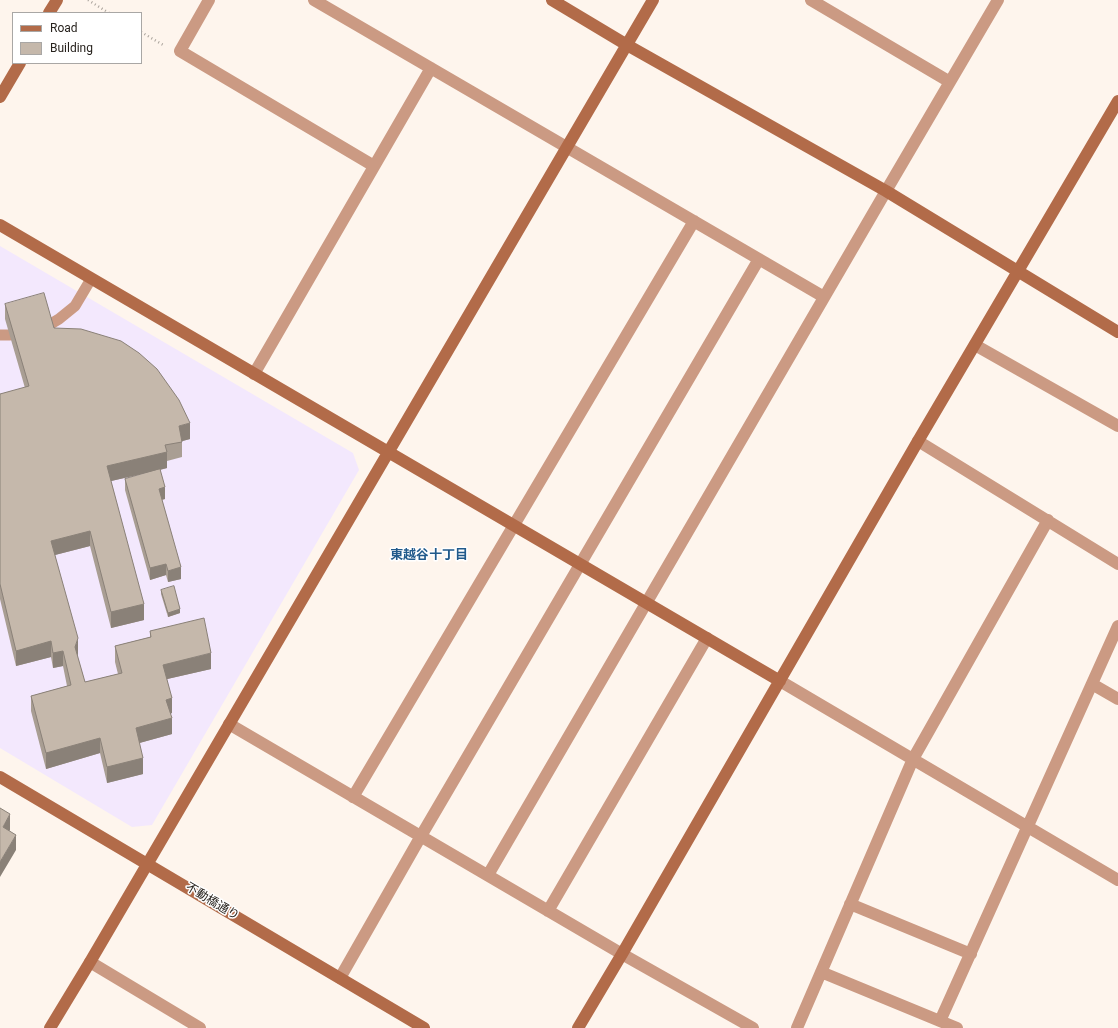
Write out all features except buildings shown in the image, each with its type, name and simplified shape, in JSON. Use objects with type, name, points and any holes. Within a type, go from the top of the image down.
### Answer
[{"type":"street","points":[[50,12],[57,0]]},
{"type":"street","points":[[209,0],[180,51],[374,166]]},
{"type":"street","points":[[314,0],[824,297]]},
{"type":"street","points":[[552,0],[627,45],[886,191],[1118,332]]},
{"type":"street","points":[[50,1028],[653,0]]},
{"type":"street","points":[[488,875],[998,0]]},
{"type":"street","points":[[819,2],[950,82]]},
{"type":"street","points":[[0,97],[19,64]]},
{"type":"street","points":[[254,374],[431,68]]},
{"type":"street","points":[[578,1028],[918,441],[1118,101]]},
{"type":"street","points":[[353,797],[694,221]]},
{"type":"street","points":[[0,226],[514,524],[1118,880]]},
{"type":"street","points":[[340,978],[420,836],[759,259]]},
{"type":"street","points":[[975,345],[1118,426]]},
{"type":"street","points":[[918,441],[1118,564]]},
{"type":"street","points":[[797,1028],[912,759],[1048,520]]},
{"type":"street","points":[[940,1021],[1118,626]]},
{"type":"street","points":[[548,911],[707,638]]},
{"type":"street","points":[[1092,684],[1118,699]]},
{"type":"street","points":[[229,724],[622,954],[753,1028]]},
{"type":"street","name":"不動橋通り","points":[[0,777],[424,1028]]},
{"type":"street","points":[[850,904],[971,954]]},
{"type":"street","points":[[90,962],[200,1028]]},
{"type":"street","points":[[821,972],[957,1028]]},
{"type":"lane","points":[[49,325],[75,306],[91,279]]},
{"type":"path","points":[[88,0],[107,12]]},
{"type":"path","points":[[142,33],[168,48],[180,51]]},
{"type":"shaded area","points":[[0,246],[353,453],[359,470],[152,825],[132,827],[0,748]]},
{"type":"district","name":"東越谷十丁目","points":[[429,556]]}]
